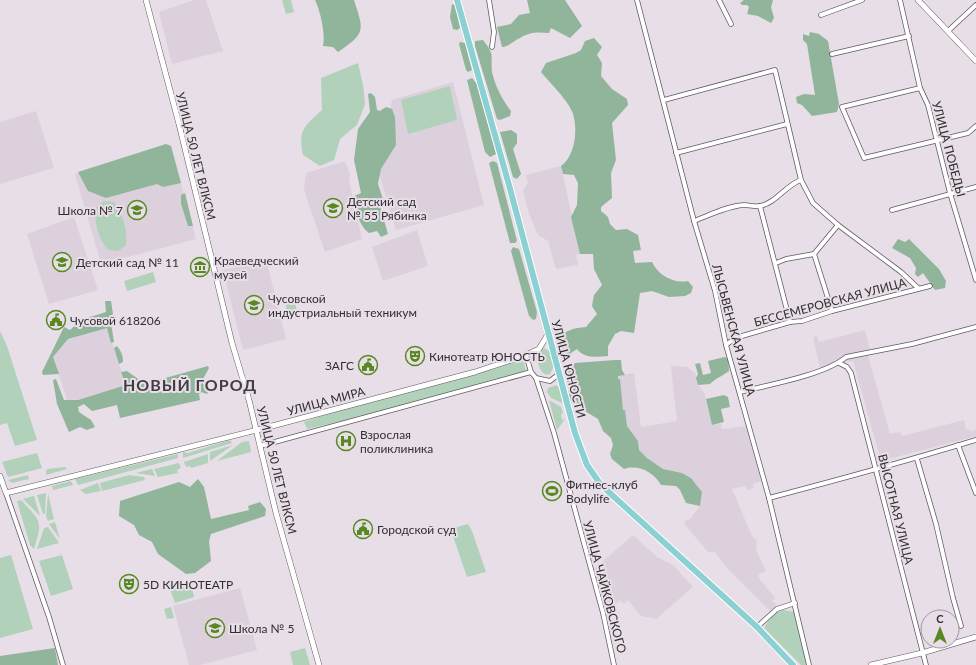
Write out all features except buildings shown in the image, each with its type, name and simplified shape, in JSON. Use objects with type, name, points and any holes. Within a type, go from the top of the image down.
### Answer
[{"type":"main road","name":"УЛИЦА ЮНОСТИ","points":[[457,0],[509,185],[580,450],[587,465],[601,485],[757,627],[794,665]]},
{"type":"street","name":"УЛИЦА 50 ЛЕТ ВЛКСМ","points":[[146,0],[179,124],[232,343],[257,430],[276,513],[319,665]]},
{"type":"street","points":[[489,0],[494,32],[492,47]]},
{"type":"street","name":"ЛЫСЬВЕНСКАЯ УЛИЦА","points":[[637,0],[694,221],[715,291],[726,345],[769,498],[809,664]]},
{"type":"street","points":[[719,0],[731,24]]},
{"type":"street","points":[[821,15],[862,0]]},
{"type":"street","name":"УЛИЦА ПОБЕДЫ","points":[[900,0],[920,88],[928,105],[950,193],[976,280]]},
{"type":"street","points":[[918,0],[976,61]]},
{"type":"street","points":[[948,31],[976,6]]},
{"type":"street","points":[[832,54],[909,36]]},
{"type":"street","name":"БЕССЕМЕРОВСКАЯ УЛИЦА","points":[[664,100],[775,70],[801,180],[813,203],[838,225],[901,272],[918,288]]},
{"type":"street","points":[[920,88],[842,107],[864,158],[937,142],[968,133],[976,126]]},
{"type":"street","points":[[676,153],[787,124]]},
{"type":"street","points":[[694,221],[743,205],[760,206],[781,195],[795,182],[801,180]]},
{"type":"street","points":[[892,210],[976,187]]},
{"type":"street","points":[[760,206],[776,263],[790,322]]},
{"type":"street","points":[[776,263],[786,259],[814,254],[838,225]]},
{"type":"street","points":[[814,254],[832,311]]},
{"type":"street","name":"БЕССЕМЕРОВСКАЯ УЛИЦА","points":[[726,345],[735,338],[790,322],[806,320],[832,311],[930,286]]},
{"type":"street","points":[[740,392],[819,371],[840,363],[846,357],[912,344],[976,327]]},
{"type":"street","name":"УЛИЦА МИРА","points":[[6,493],[257,430],[454,378],[526,355],[539,349],[548,334]]},
{"type":"street","name":"УЛИЦА ЧАЙКОВСКОГО","points":[[526,355],[531,372],[536,378],[554,433],[603,614],[614,665]]},
{"type":"street","name":"ВЫСОТНАЯ УЛИЦА","points":[[840,363],[847,367],[851,373],[926,665]]},
{"type":"street","points":[[260,446],[531,372]]},
{"type":"street","points":[[536,378],[550,380],[559,374]]},
{"type":"street","points":[[769,498],[917,459],[976,440]]},
{"type":"street","points":[[958,445],[976,493]]},
{"type":"street","points":[[917,459],[936,524],[961,626]]},
{"type":"street","points":[[0,476],[63,665]]},
{"type":"street","points":[[757,627],[777,609],[795,603]]},
{"type":"street","points":[[871,665],[922,653],[976,637]]},
{"type":"shaded area","points":[[194,0],[206,0],[223,51],[172,64],[159,12]]},
{"type":"shaded area","points":[[453,82],[484,205],[396,230],[377,167],[392,100]]},
{"type":"shaded area","points":[[36,111],[54,168],[0,184],[0,122]]},
{"type":"shaded area","name":"Школа № 7","points":[[166,144],[171,146],[196,239],[101,264],[75,174]]},
{"type":"shaded area","name":"Детский сад № 55 Рябинка","points":[[345,161],[350,175],[349,181],[362,239],[325,252],[304,190],[306,173]]},
{"type":"shaded area","points":[[561,166],[580,254],[576,255],[578,265],[556,269],[548,241],[538,235],[529,214],[523,190],[528,183],[526,175]]},
{"type":"shaded area","name":"Детский сад № 11","points":[[74,217],[98,290],[49,304],[27,234]]},
{"type":"shaded area","points":[[417,230],[428,266],[383,281],[372,247]]},
{"type":"shaded area","name":"Чусовской индустриальный техникум","points":[[266,260],[286,339],[243,350],[223,270]]},
{"type":"shaded area","points":[[107,327],[126,385],[68,403],[53,357],[68,339]]},
{"type":"shaded area","points":[[865,330],[870,350],[868,356],[890,434],[900,432],[902,436],[964,420],[966,429],[972,431],[976,430],[976,436],[881,461],[853,361],[820,368],[813,337],[817,336],[819,342]]},
{"type":"shaded area","points":[[671,366],[687,367],[695,373],[698,385],[704,392],[712,425],[721,424],[722,429],[746,426],[761,481],[753,484],[754,488],[747,490],[746,486],[732,489],[752,536],[757,541],[756,550],[766,571],[759,574],[758,577],[775,598],[772,601],[777,605],[770,611],[725,566],[715,552],[708,552],[686,526],[684,522],[691,518],[700,506],[702,492],[691,478],[682,473],[663,469],[647,458],[639,450],[638,441],[627,426],[625,410],[623,410],[620,380],[618,380],[618,376],[634,373],[641,427],[677,421]]},
{"type":"shaded area","points":[[633,535],[657,557],[673,565],[693,587],[656,619],[641,616],[628,600],[624,604],[620,600],[606,612],[594,569]]},
{"type":"shaded area","name":"Школа № 5","points":[[240,588],[257,650],[200,665],[189,665],[173,606]]},
{"type":"green space","points":[[282,0],[291,0],[294,12],[286,14]]},
{"type":"green space","points":[[315,0],[354,0],[360,19],[360,30],[354,40],[338,52],[333,47],[323,46],[324,36],[322,23]]},
{"type":"green space","points":[[527,0],[565,0],[582,26],[570,38],[551,28],[549,33],[537,33],[523,36],[507,46],[502,47],[497,27],[511,24],[519,15],[530,13]]},
{"type":"green space","points":[[744,0],[773,0],[771,7],[774,18],[771,23],[758,16],[747,14],[749,7],[740,3]]},
{"type":"green space","points":[[452,4],[455,5],[460,28],[457,30],[453,29],[450,17]]},
{"type":"green space","points":[[810,32],[819,34],[828,41],[839,104],[837,112],[812,116],[802,105],[797,103],[796,97],[804,94],[815,95],[807,44],[803,40],[803,34],[809,36]]},
{"type":"green space","points":[[594,38],[602,47],[597,55],[602,63],[601,76],[612,89],[627,99],[628,105],[612,123],[616,160],[611,173],[612,198],[601,207],[601,211],[608,217],[610,224],[616,230],[627,229],[638,235],[641,250],[633,251],[635,263],[652,262],[662,275],[672,280],[682,282],[688,281],[693,287],[691,293],[685,296],[669,297],[652,291],[640,293],[634,333],[621,331],[615,334],[608,346],[608,356],[587,356],[577,349],[562,359],[557,339],[570,330],[586,327],[597,314],[592,306],[594,295],[602,285],[594,269],[593,254],[580,254],[571,217],[577,205],[578,183],[574,175],[563,174],[561,166],[566,162],[574,142],[575,127],[573,114],[563,98],[541,72],[546,63],[576,53],[581,50],[585,41]]},
{"type":"green space","points":[[483,40],[492,56],[492,72],[495,83],[502,98],[511,111],[510,116],[500,120],[497,119],[475,46],[475,41]]},
{"type":"green space","points":[[460,42],[465,43],[472,70],[468,72],[466,70],[459,44]]},
{"type":"green space","points":[[358,63],[363,85],[365,104],[357,125],[340,139],[334,160],[320,166],[303,155],[301,139],[304,129],[322,110],[321,78]]},
{"type":"green space","points":[[472,78],[477,84],[496,154],[490,157],[485,152],[467,80]]},
{"type":"green space","points":[[450,86],[457,120],[408,134],[401,100]]},
{"type":"green space","points":[[371,93],[375,97],[377,110],[380,111],[386,107],[392,109],[395,117],[396,145],[381,169],[378,184],[384,202],[379,203],[388,234],[381,237],[377,231],[369,233],[363,226],[358,217],[352,197],[361,193],[354,160],[358,129],[370,112],[368,94]]},
{"type":"green space","points":[[511,130],[517,134],[517,143],[513,149],[521,174],[517,179],[513,177],[500,132]]},
{"type":"green space","points":[[166,144],[171,146],[181,183],[163,187],[157,184],[106,198],[88,191],[78,172]]},
{"type":"green space","points":[[493,161],[497,163],[517,241],[515,243],[510,243],[489,163]]},
{"type":"green space","points":[[185,193],[193,226],[188,226],[181,204],[181,195]]},
{"type":"green space","points":[[104,201],[114,202],[124,222],[126,245],[118,251],[108,250],[98,230],[96,208]]},
{"type":"green space","points":[[898,239],[905,242],[909,239],[939,269],[946,281],[945,288],[935,290],[923,273],[918,277],[915,274],[916,268],[910,258],[892,248]]},
{"type":"green space","points":[[513,247],[519,249],[537,312],[536,319],[533,320],[529,316],[511,251]]},
{"type":"green space","points":[[153,272],[156,282],[127,291],[124,281]]},
{"type":"green space","points":[[294,297],[297,312],[287,314],[285,299]]},
{"type":"green space","points":[[105,301],[111,301],[113,314],[110,317],[114,342],[111,343],[107,328],[68,339],[53,357],[59,374],[43,375],[42,372],[64,327],[70,330],[81,320],[106,312]]},
{"type":"green space","points":[[0,331],[7,346],[37,440],[15,446],[7,423],[0,425]]},
{"type":"green space","points":[[117,346],[122,353],[123,360],[123,362],[119,364],[114,348]]},
{"type":"green space","points":[[544,348],[551,352],[555,364],[550,374],[546,375],[540,369],[537,359],[538,353]]},
{"type":"green space","points":[[725,357],[728,359],[729,371],[710,384],[698,385],[696,378],[698,374],[695,364],[700,363],[703,375],[711,373],[708,361]]},
{"type":"green space","points":[[523,360],[526,371],[363,416],[307,429],[304,422],[348,407]]},
{"type":"green space","points":[[621,360],[622,370],[625,375],[618,376],[618,379],[620,379],[623,410],[625,410],[627,426],[638,441],[639,450],[647,458],[663,469],[682,473],[691,478],[702,492],[700,506],[686,503],[680,490],[676,486],[661,485],[654,476],[645,470],[640,468],[624,469],[612,459],[610,454],[613,445],[611,438],[603,431],[598,419],[570,402],[566,373],[575,363]]},
{"type":"green space","points":[[208,366],[209,368],[202,381],[209,391],[207,394],[201,392],[199,394],[200,400],[120,418],[117,405],[92,411],[84,404],[78,407],[79,412],[91,420],[95,427],[87,430],[80,427],[69,432],[57,404],[53,380],[56,379],[64,400],[78,400],[126,385],[121,372],[127,371],[141,381],[155,381]]},
{"type":"green space","points":[[556,385],[562,389],[562,403],[551,398],[547,392],[548,388]]},
{"type":"green space","points":[[724,395],[728,397],[730,407],[721,409],[724,422],[712,425],[706,399]]},
{"type":"green space","points":[[549,400],[561,407],[563,413],[561,414],[562,420],[565,419],[557,430]]},
{"type":"green space","points":[[230,440],[232,443],[183,458],[183,452],[188,453]]},
{"type":"green space","points":[[249,441],[251,452],[217,461],[242,442]]},
{"type":"green space","points":[[233,445],[210,461],[210,452]]},
{"type":"green space","points":[[37,453],[42,468],[8,477],[2,462]]},
{"type":"green space","points":[[178,454],[178,458],[78,485],[75,479]]},
{"type":"green space","points":[[208,454],[208,463],[191,468],[190,466],[186,467],[184,462]]},
{"type":"green space","points":[[179,463],[181,468],[177,470],[178,473],[158,477],[154,469]]},
{"type":"green space","points":[[65,467],[67,469],[46,475],[46,470],[48,469]]},
{"type":"green space","points":[[152,469],[155,476],[136,473]]},
{"type":"green space","points":[[28,475],[29,479],[12,483],[8,480]]},
{"type":"green space","points":[[129,475],[144,477],[145,480],[102,491],[100,483]]},
{"type":"green space","points":[[198,479],[204,487],[211,519],[249,510],[248,506],[260,502],[266,509],[265,516],[211,534],[209,541],[211,561],[195,573],[186,574],[158,554],[152,542],[139,535],[134,525],[119,516],[120,501],[179,482],[190,487]]},
{"type":"green space","points":[[71,481],[73,485],[53,490],[52,486]]},
{"type":"green space","points":[[98,483],[101,491],[86,494],[80,490]]},
{"type":"green space","points":[[46,493],[45,514],[43,514],[37,495]]},
{"type":"green space","points":[[48,494],[54,519],[48,521],[46,516]]},
{"type":"green space","points":[[34,496],[40,516],[23,499]]},
{"type":"green space","points":[[21,500],[33,513],[38,522],[39,532],[34,549],[30,545],[17,501]]},
{"type":"green space","points":[[55,522],[60,539],[49,524]]},
{"type":"green space","points":[[468,524],[472,531],[486,572],[467,577],[453,536],[453,528]]},
{"type":"green space","points":[[48,527],[59,543],[37,549],[44,528]]},
{"type":"green space","points":[[11,555],[33,629],[0,638],[0,558]]},
{"type":"green space","points":[[62,555],[73,589],[51,596],[39,561]]},
{"type":"green space","points":[[191,583],[194,597],[175,603],[170,589]]},
{"type":"green space","points":[[171,607],[174,618],[167,619],[164,609]]},
{"type":"green space","points":[[784,610],[795,612],[807,662],[806,665],[801,665],[764,628],[772,616],[777,612]]},
{"type":"green space","points":[[55,648],[58,665],[0,665],[0,656]]},
{"type":"green space","points":[[305,648],[310,665],[293,665],[290,652]]},
{"type":"place","name":"Детский сад № 55 Рябинка","points":[[333,208]]},
{"type":"place","name":"Школа № 7","points":[[137,210]]},
{"type":"place","name":"Детский сад № 11","points":[[62,262]]},
{"type":"place","name":"Краеведческий музей","points":[[200,267]]},
{"type":"place","name":"Чусовской индустриальный техникум","points":[[254,305]]},
{"type":"place","name":"Чусовой 618206","points":[[56,320]]},
{"type":"place","name":"Кинотеатр ЮНОСТЬ","points":[[415,356]]},
{"type":"place","name":"ЗАГС","points":[[368,365]]},
{"type":"place","name":"Взрослая поликлиника","points":[[346,441]]},
{"type":"place","name":"Фитнес-клуб Bodylife","points":[[552,491]]},
{"type":"place","name":"Городской суд","points":[[363,529]]},
{"type":"place","name":"5D КИНОТЕАТР","points":[[129,584]]},
{"type":"place","name":"Школа № 5","points":[[215,628]]},
{"type":"district","name":"НОВЫЙ ГОРОД","points":[[190,384]]}]
